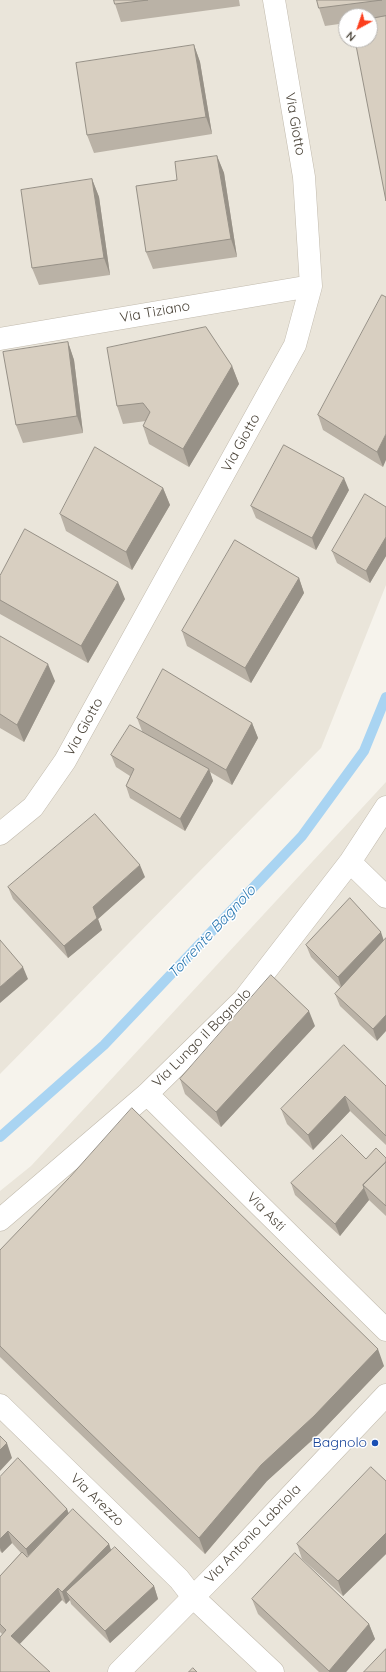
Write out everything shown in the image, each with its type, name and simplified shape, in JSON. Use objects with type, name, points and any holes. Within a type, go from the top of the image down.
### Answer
[{"type":"street","name":"Via Giotto","points":[[0,834],[33,807],[65,760],[295,345],[311,286],[304,177],[274,0]]},
{"type":"street","name":"Via Tiziano","points":[[0,339],[311,286]]},
{"type":"street","name":"Via Lungo il Bagnolo","points":[[0,1220],[147,1094],[244,999],[350,862],[386,807]]},
{"type":"street","points":[[350,862],[386,897]]},
{"type":"street","name":"Via Asti","points":[[147,1094],[386,1330]]},
{"type":"street","name":"Via Antonio Labriola","points":[[119,1672],[193,1597],[386,1395]]},
{"type":"street","name":"Via Arezzo","points":[[0,1405],[173,1574],[193,1597],[273,1672]]},
{"type":"shaded area","points":[[0,0],[386,0],[386,585],[321,748],[0,1074]]},
{"type":"shaded area","points":[[386,782],[386,1672],[0,1672],[0,1191],[31,1166]]},
{"type":"building","points":[[114,0],[148,0],[115,4]]},
{"type":"building","points":[[317,0],[382,0],[319,8]]},
{"type":"building","points":[[386,16],[386,201],[357,48],[378,48],[378,18]]},
{"type":"building","points":[[194,45],[206,117],[87,135],[76,63]]},
{"type":"building","points":[[217,156],[231,239],[146,252],[136,186],[177,180],[175,162]]},
{"type":"building","points":[[92,179],[104,258],[32,268],[21,190]]},
{"type":"building","points":[[382,295],[386,297],[386,434],[377,452],[318,415]]},
{"type":"building","points":[[206,327],[232,366],[183,449],[143,426],[150,412],[143,403],[117,406],[107,348]]},
{"type":"building","points":[[68,342],[77,416],[16,425],[3,352]]},
{"type":"building","points":[[284,445],[344,478],[312,538],[251,506]]},
{"type":"building","points":[[95,447],[163,488],[126,552],[60,514]]},
{"type":"building","points":[[365,494],[386,507],[386,537],[366,571],[332,551]]},
{"type":"building","points":[[25,529],[118,582],[81,646],[0,600],[0,576]]},
{"type":"building","points":[[235,540],[299,578],[245,668],[182,631]]},
{"type":"building","points":[[0,636],[48,664],[17,725],[0,714]]},
{"type":"building","points":[[163,669],[252,723],[226,770],[137,718]]},
{"type":"building","points":[[130,725],[209,769],[180,819],[126,786],[134,769],[111,755]]},
{"type":"building","points":[[95,814],[140,865],[93,907],[97,918],[64,946],[8,887]]},
{"type":"building","points":[[350,898],[381,932],[338,977],[306,945]]},
{"type":"building","points":[[386,938],[386,1015],[373,1029],[335,994]]},
{"type":"building","points":[[0,940],[23,967],[0,987]]},
{"type":"building","points":[[271,975],[309,1011],[216,1112],[180,1079]]},
{"type":"building","points":[[344,1045],[386,1086],[386,1136],[345,1096],[308,1135],[281,1109]]},
{"type":"building","points":[[132,1108],[378,1349],[314,1416],[261,1465],[199,1538],[0,1346],[0,1250],[69,1178]]},
{"type":"building","points":[[342,1135],[366,1159],[376,1148],[386,1158],[386,1162],[363,1185],[364,1188],[335,1224],[291,1183]]},
{"type":"building","points":[[386,1162],[386,1206],[363,1185]]},
{"type":"building","points":[[0,1436],[7,1443],[0,1450]]},
{"type":"building","points":[[18,1458],[67,1509],[26,1549],[8,1531],[0,1539],[0,1477]]},
{"type":"building","points":[[371,1467],[386,1481],[386,1533],[338,1581],[297,1544]]},
{"type":"building","points":[[73,1509],[109,1544],[62,1592],[58,1588],[11,1636],[50,1672],[0,1672],[0,1637],[6,1630],[0,1624],[0,1576],[22,1552],[27,1557]]},
{"type":"building","points":[[115,1547],[154,1586],[105,1631],[66,1592]]},
{"type":"building","points":[[295,1553],[369,1624],[329,1671],[252,1599]]},
{"type":"building","points":[[386,1649],[386,1672],[364,1672]]},
{"type":"building","points":[[193,1668],[197,1672],[189,1672]]},
{"type":"waterway","name":"Torrente Bagnolo","points":[[0,1137],[104,1045],[302,836],[364,751],[386,697]]},
{"type":"place","name":"Bagnolo","points":[[375,1443]]}]
